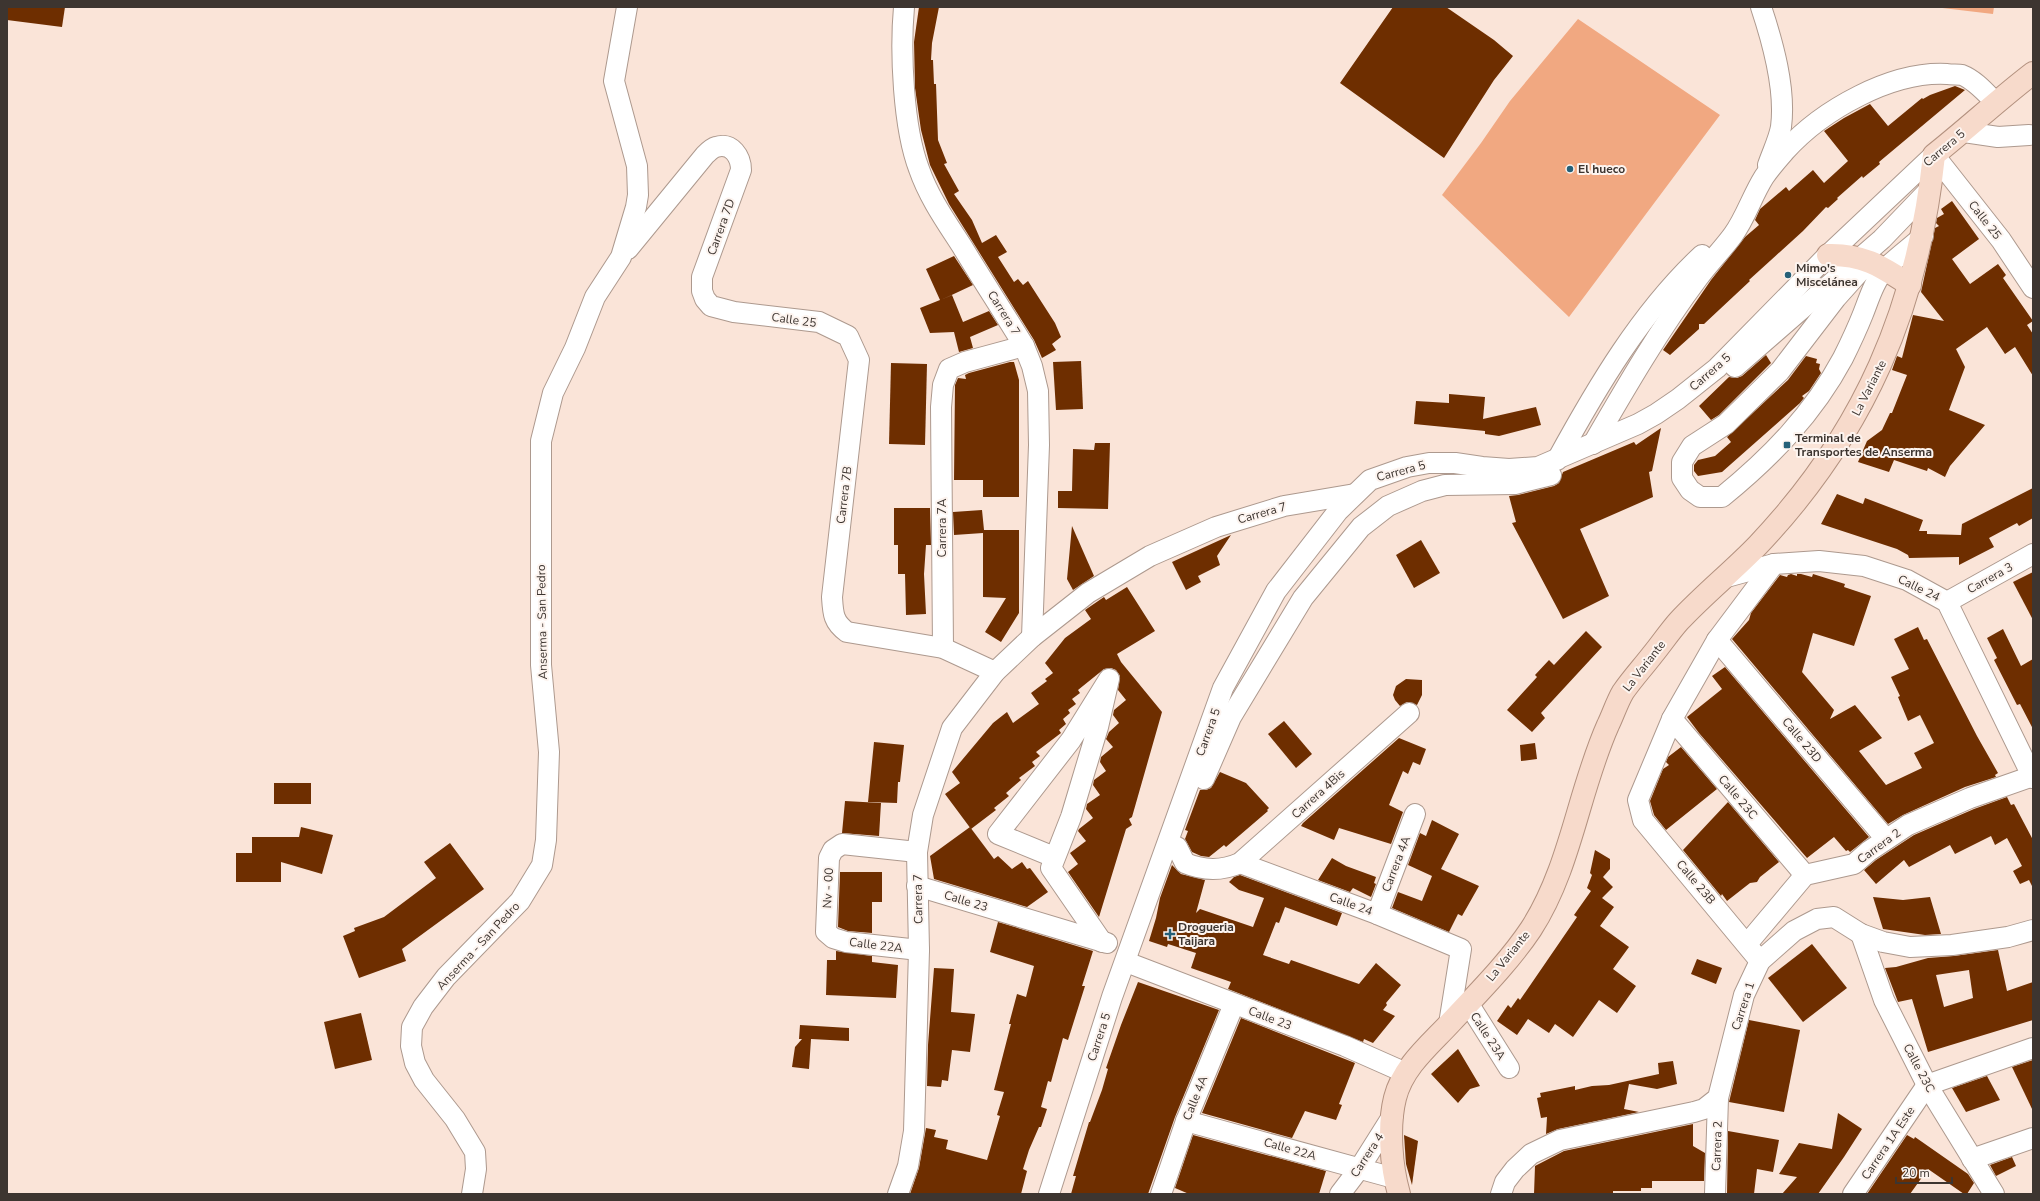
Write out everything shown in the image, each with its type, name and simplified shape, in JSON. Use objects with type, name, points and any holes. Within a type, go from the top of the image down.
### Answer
[{"type":"main road","name":"Carrera 5","points":[[1934,155],[1964,132],[1995,102],[2033,73]]},
{"type":"main road","name":"La Variante","points":[[1396,1186],[1392,1152],[1393,1115],[1395,1097],[1406,1073],[1433,1040],[1450,1024],[1512,954],[1531,929],[1552,890],[1597,752],[1622,694],[1678,622],[1755,548],[1785,515],[1813,481],[1838,445],[1860,407],[1880,368],[1910,285],[1922,236],[1934,155]]},
{"type":"main road","points":[[1828,255],[1844,255],[1871,262],[1910,285]]},
{"type":"street","name":"Anserma - San Pedro","points":[[472,1194],[476,1169],[475,1152],[455,1119],[424,1080],[415,1063],[411,1046],[412,1027],[423,1007],[446,977],[520,901],[542,865],[546,840],[549,752],[541,666],[541,441],[553,393],[575,348],[595,297],[621,257],[638,195],[637,166],[614,81],[627,7]]},
{"type":"street","name":"Carrera 7","points":[[904,7],[902,29],[904,86],[910,130],[918,168],[932,199],[1024,346],[1032,366],[1038,391],[1039,445],[1032,637]]},
{"type":"street","points":[[1593,444],[1659,335],[1699,277],[1732,236],[1746,215],[1764,177],[1781,128],[1781,120],[1776,58],[1762,7]]},
{"type":"street","points":[[1764,177],[1785,150],[1816,123],[1838,107],[1869,92],[1901,80],[1935,74],[1962,75],[1979,86],[1995,102]]},
{"type":"street","points":[[1964,132],[1998,137],[2029,135]]},
{"type":"street","name":"Carrera 7D","points":[[621,257],[705,154],[716,147],[724,146],[732,149],[737,154],[741,162],[741,170],[702,277],[702,291],[705,299],[711,306]]},
{"type":"street","name":"Carrera 5","points":[[1049,1194],[1223,688],[1276,590],[1326,525],[1370,480],[1407,467],[1429,463],[1455,463],[1509,469],[1538,467],[1638,424],[1656,414],[1678,399],[1717,368],[1828,255],[1934,155]]},
{"type":"street","name":"Calle 25","points":[[1934,155],[2001,240],[2033,288]]},
{"type":"street","name":"Carrera 5","points":[[1060,1194],[1131,957],[1190,812],[1231,717],[1303,598],[1361,527],[1388,506],[1422,491],[1445,484],[1514,484],[1546,477],[1616,448],[1691,405],[1871,262],[1882,239],[1930,189]]},
{"type":"street","points":[[1557,460],[1595,392],[1639,328],[1689,268],[1746,215]]},
{"type":"street","points":[[1871,262],[1870,295],[1862,316],[1843,358],[1810,410],[1767,459],[1722,497],[1700,497],[1690,490],[1682,478],[1682,462],[1692,446],[1726,424],[1780,372],[1836,298],[1871,262],[1922,236]]},
{"type":"street","name":"Calle 25","points":[[711,306],[734,312],[819,322],[848,336],[859,360]]},
{"type":"street","name":"Carrera 7A","points":[[943,648],[941,407],[943,385],[949,370],[965,362],[1024,346]]},
{"type":"street","name":"Carrera 7B","points":[[859,360],[832,597],[833,615],[842,627],[857,635],[943,648]]},
{"type":"street","name":"Carrera 7","points":[[898,1194],[908,1166],[914,1131],[919,950],[917,852],[923,816],[952,728],[995,672],[1032,637],[1088,593],[1150,556],[1216,527],[1284,506],[1355,494]]},
{"type":"street","name":"Carrera 3","points":[[1947,602],[2033,554]]},
{"type":"street","name":"Calle 24","points":[[1723,578],[1774,564],[1819,561],[1864,566],[1907,580],[1947,602],[2033,777]]},
{"type":"street","points":[[1672,719],[1717,640],[1774,564]]},
{"type":"street","name":"Calle 23D","points":[[1717,640],[1886,840]]},
{"type":"street","points":[[943,648],[995,672]]},
{"type":"street","points":[[1054,857],[998,834],[1071,740],[1109,679],[1098,727],[1071,816],[1051,868],[1102,942]]},
{"type":"street","name":"Carrera 4Bis","points":[[1231,866],[1409,713]]},
{"type":"street","name":"Calle 23B","points":[[1672,719],[1638,800],[1643,820],[1748,944],[1760,961]]},
{"type":"street","name":"Calle 23C","points":[[1672,719],[1805,875]]},
{"type":"street","name":"Carrera 2","points":[[1805,875],[1854,864],[1908,825],[1970,798],[2033,777]]},
{"type":"street","name":"Carrera 4A","points":[[1377,914],[1415,814]]},
{"type":"street","name":"Nv - 00","points":[[833,938],[826,932],[829,858],[833,850],[842,844],[917,852]]},
{"type":"street","name":"Calle 24","points":[[1177,847],[1185,863],[1199,868],[1231,866],[1377,914],[1462,950],[1450,1024]]},
{"type":"street","points":[[1748,944],[1805,875]]},
{"type":"street","name":"Calle 23","points":[[917,886],[1102,942],[1131,957],[1234,1004],[1345,1046],[1406,1073]]},
{"type":"street","name":"Carrera 1","points":[[1718,1098],[1744,995],[1760,961],[1794,931],[1817,919],[1834,917],[1862,934],[1883,942],[1910,947],[1952,945],[2008,937],[2033,930]]},
{"type":"street","name":"Calle 23C","points":[[1862,934],[1884,1000],[1927,1085],[1972,1159],[1987,1191]]},
{"type":"street","name":"Calle 22A","points":[[833,938],[846,942],[919,950]]},
{"type":"street","name":"Calle 4A","points":[[1161,1194],[1186,1121],[1234,1004]]},
{"type":"street","name":"Calle 23A","points":[[1468,1004],[1509,1068]]},
{"type":"street","points":[[1927,1085],[2033,1048]]},
{"type":"street","name":"Carrera 1A Este","points":[[1853,1194],[1927,1085]]},
{"type":"street","points":[[1501,1194],[1505,1182],[1515,1169],[1531,1154],[1560,1140],[1694,1112],[1704,1109],[1718,1098]]},
{"type":"street","name":"Carrera 2","points":[[1715,1194],[1718,1098]]},
{"type":"street","name":"Carrera 4","points":[[1340,1194],[1360,1169],[1393,1115]]},
{"type":"street","name":"Calle 22A","points":[[1186,1121],[1360,1169],[1396,1186]]},
{"type":"street","points":[[1972,1159],[2033,1138]]},
{"type":"shaded area","points":[[1934,7],[1994,7],[1993,14]]},
{"type":"shaded area","name":"El hueco","points":[[1578,19],[1720,115],[1569,317],[1442,195],[1510,101]]},
{"type":"building","points":[[7,7],[65,7],[62,27],[7,20]]},
{"type":"building","points":[[919,7],[939,7],[932,43],[931,60],[933,60],[934,84],[936,84],[938,140],[947,163],[944,164],[959,191],[954,194],[972,220],[982,243],[996,235],[1007,252],[998,257],[1014,282],[1018,279],[1023,285],[1028,281],[1055,323],[1061,337],[1052,344],[1056,350],[1042,358],[1034,340],[949,204],[930,165],[921,130],[915,88],[914,42]]},
{"type":"building","points":[[1393,7],[1446,7],[1494,40],[1513,56],[1494,80],[1444,158],[1340,83]]},
{"type":"building","points":[[1955,86],[1965,90],[1879,162],[1880,164],[1863,178],[1862,176],[1828,208],[1826,207],[1803,231],[1749,280],[1750,281],[1704,324],[1699,324],[1699,329],[1670,355],[1663,350],[1711,280],[1745,237],[1759,225],[1755,220],[1760,209],[1786,187],[1789,191],[1813,170],[1824,183],[1848,161],[1824,131],[1870,104],[1888,126],[1922,98],[1923,99]]},
{"type":"building","points":[[1952,201],[1979,239],[1952,259],[1970,284],[1998,264],[2006,275],[2003,278],[2033,321],[2027,325],[2033,334],[2033,376],[2015,347],[2005,354],[1987,327],[1956,349],[1965,367],[1949,410],[1985,425],[1950,466],[1945,477],[1928,468],[1927,471],[1894,460],[1889,472],[1858,462],[1867,441],[1882,430],[1890,413],[1892,413],[1907,375],[1892,370],[1897,356],[1902,358],[1913,315],[1944,321],[1921,292],[1935,228],[1939,226],[1936,223],[1937,218],[1944,214],[1941,209]]},
{"type":"building","points":[[954,256],[973,285],[941,300],[952,295],[963,322],[989,311],[998,325],[970,337],[973,348],[959,352],[954,332],[930,333],[920,308],[940,300],[926,269]]},
{"type":"building","points":[[1766,355],[1771,363],[1719,415],[1711,420],[1699,406],[1729,377],[1737,378],[1742,376]]},
{"type":"building","points":[[1806,356],[1817,359],[1816,363],[1820,364],[1819,369],[1821,373],[1809,391],[1802,396],[1804,398],[1800,403],[1722,472],[1698,476],[1694,471],[1694,465],[1698,460],[1715,456],[1731,442],[1727,437],[1788,380]]},
{"type":"building","points":[[1081,361],[1083,409],[1056,410],[1053,362]]},
{"type":"building","points":[[1014,362],[1019,380],[1019,497],[983,497],[983,480],[954,480],[955,385],[958,378],[966,379],[965,375],[969,373]]},
{"type":"building","points":[[891,363],[927,364],[925,445],[889,444]]},
{"type":"building","points":[[1449,394],[1485,397],[1483,419],[1536,407],[1541,425],[1499,436],[1485,434],[1485,431],[1414,424],[1416,401],[1449,403]]},
{"type":"building","points":[[1661,428],[1652,471],[1649,472],[1653,497],[1580,529],[1609,596],[1563,619],[1512,523],[1516,522],[1509,496],[1554,486],[1559,483],[1563,472],[1634,442],[1636,445]]},
{"type":"building","points":[[1095,443],[1110,443],[1108,509],[1058,508],[1058,491],[1072,491],[1073,449],[1094,450]]},
{"type":"building","points":[[2033,488],[2033,518],[2019,526],[2017,523],[1989,538],[1994,547],[1959,565],[1959,557],[1909,558],[1908,555],[1897,549],[1821,524],[1837,494],[1863,504],[1865,498],[1923,520],[1919,531],[1927,531],[1927,534],[1961,535],[1962,524]]},
{"type":"building","points":[[894,508],[930,508],[931,545],[926,545],[924,574],[926,614],[906,615],[905,574],[898,574],[898,545],[894,545]]},
{"type":"building","points":[[982,510],[984,530],[1019,530],[1019,613],[1001,642],[985,632],[1006,598],[983,597],[983,533],[954,535],[953,512]]},
{"type":"building","points":[[1072,526],[1094,576],[1073,590],[1067,579]]},
{"type":"building","points":[[1231,535],[1217,556],[1220,565],[1198,576],[1201,582],[1186,590],[1172,562]]},
{"type":"building","points":[[1421,540],[1440,573],[1414,588],[1396,555]]},
{"type":"building","points":[[2033,572],[2033,620],[2013,582]]},
{"type":"building","points":[[1791,574],[1797,576],[1797,574],[1801,574],[1812,577],[1813,574],[1845,584],[1844,587],[1871,596],[1854,646],[1813,633],[1802,672],[1834,710],[1830,719],[1855,705],[1882,738],[1859,751],[1886,785],[1922,768],[1914,753],[1934,743],[1920,715],[1908,721],[1898,697],[1900,696],[1891,677],[1909,669],[1894,639],[1918,627],[1924,640],[1927,639],[1977,736],[1998,773],[1995,775],[1996,777],[1965,787],[1903,815],[1888,824],[1732,639],[1749,620],[1751,613],[1780,575],[1787,577]]},
{"type":"building","points":[[1127,587],[1155,631],[1117,654],[1121,662],[1162,712],[1132,817],[1129,819],[1132,825],[1126,829],[1099,917],[1068,872],[1078,864],[1070,853],[1086,841],[1078,831],[1093,818],[1086,809],[1087,804],[1100,795],[1093,785],[1094,780],[1106,771],[1100,762],[1101,757],[1113,747],[1106,739],[1109,732],[1119,723],[1113,715],[1114,710],[1126,700],[1118,690],[1120,676],[1116,670],[1111,668],[1104,669],[1078,690],[1080,693],[1072,699],[1076,704],[1068,710],[1070,713],[1063,719],[1066,724],[1059,730],[1061,733],[1036,752],[1040,756],[1032,762],[1035,766],[1019,778],[1021,780],[1006,793],[1009,796],[994,808],[996,810],[971,829],[945,794],[960,783],[952,772],[993,723],[1007,712],[1013,723],[1039,704],[1031,693],[1047,681],[1045,679],[1053,673],[1045,663],[1065,638],[1091,619],[1085,610],[1104,597],[1106,600]]},
{"type":"building","points":[[2003,629],[2021,666],[2033,659],[2033,729],[2020,704],[2017,705],[1994,660],[1997,658],[1987,638]]},
{"type":"building","points":[[1586,631],[1602,647],[1541,713],[1545,718],[1532,732],[1507,710],[1537,677],[1535,675],[1549,660],[1554,665]]},
{"type":"building","points":[[1725,667],[1869,837],[1850,852],[1848,850],[1846,851],[1834,837],[1807,858],[1699,733],[1687,717],[1722,689],[1712,676]]},
{"type":"building","points":[[1406,679],[1422,680],[1422,695],[1417,705],[1407,702],[1400,706],[1395,700],[1393,695],[1396,686]]},
{"type":"building","points":[[1284,721],[1312,754],[1296,768],[1268,734]]},
{"type":"building","points":[[1399,738],[1426,749],[1420,765],[1413,762],[1408,774],[1403,771],[1389,805],[1403,812],[1391,844],[1339,828],[1334,840],[1301,826],[1303,823]]},
{"type":"building","points":[[874,742],[904,745],[900,782],[898,782],[897,803],[868,802]]},
{"type":"building","points":[[1535,743],[1537,759],[1521,761],[1520,745]]},
{"type":"building","points":[[1681,747],[1717,789],[1666,830],[1654,815],[1650,801],[1663,769],[1669,765],[1666,762],[1668,757]]},
{"type":"building","points":[[1220,772],[1246,783],[1269,808],[1267,810],[1268,811],[1226,847],[1224,845],[1209,857],[1201,856],[1192,852],[1185,839],[1188,831],[1185,830],[1200,790],[1211,788]]},
{"type":"building","points":[[274,783],[311,783],[311,804],[274,804]]},
{"type":"building","points":[[2007,797],[2011,805],[2014,804],[2033,840],[2033,888],[2029,880],[2020,884],[2013,871],[2022,866],[2007,838],[1995,845],[1991,836],[1955,854],[1950,845],[1909,867],[1904,860],[1876,884],[1864,870],[1876,860],[1914,835],[1974,809]]},
{"type":"building","points":[[845,801],[881,803],[879,836],[842,833]]},
{"type":"building","points":[[1728,802],[1779,862],[1760,877],[1757,882],[1750,883],[1727,901],[1722,894],[1721,896],[1683,850]]},
{"type":"building","points":[[1432,820],[1459,834],[1441,869],[1479,886],[1462,916],[1458,914],[1449,932],[1392,908],[1398,892],[1422,901],[1432,876],[1408,865],[1420,833],[1426,836]]},
{"type":"building","points":[[301,827],[333,835],[322,874],[281,862],[281,882],[236,882],[236,853],[252,853],[252,837],[299,837]]},
{"type":"building","points":[[970,827],[994,859],[998,856],[1012,869],[1022,862],[1027,869],[1030,868],[1048,892],[1027,907],[934,879],[930,856]]},
{"type":"building","points":[[450,843],[484,889],[402,949],[406,961],[359,978],[343,936],[355,931],[354,928],[384,917],[436,878],[424,862]]},
{"type":"building","points":[[1595,850],[1610,859],[1610,869],[1603,877],[1613,887],[1602,898],[1614,907],[1600,926],[1629,947],[1613,969],[1636,986],[1617,1013],[1599,1000],[1573,1037],[1555,1024],[1549,1033],[1528,1019],[1517,1035],[1497,1021],[1508,1005],[1511,1008],[1518,998],[1520,1000],[1577,917],[1574,915],[1591,891],[1587,888],[1592,875],[1590,873]]},
{"type":"building","points":[[1332,858],[1346,866],[1376,877],[1374,883],[1376,884],[1371,897],[1353,888],[1350,892],[1318,880]]},
{"type":"building","points":[[1172,865],[1181,874],[1205,880],[1196,913],[1200,909],[1253,927],[1264,898],[1239,890],[1229,882],[1234,877],[1240,875],[1342,913],[1337,926],[1285,907],[1279,923],[1276,922],[1263,955],[1289,964],[1291,960],[1359,984],[1376,963],[1401,985],[1386,1003],[1387,1005],[1383,1010],[1395,1016],[1373,1043],[1364,1039],[1363,1042],[1228,989],[1231,982],[1191,968],[1196,953],[1168,944],[1167,947],[1149,941],[1160,898]]},
{"type":"building","points":[[840,872],[882,872],[882,902],[872,902],[872,933],[848,931],[838,927]]},
{"type":"building","points":[[1873,897],[1903,900],[1930,897],[1941,934],[1925,935],[1883,929]]},
{"type":"building","points":[[998,922],[1093,951],[1082,986],[1085,986],[1068,1040],[1063,1038],[1051,1082],[1048,1081],[1041,1107],[1047,1109],[1041,1127],[1039,1127],[1029,1150],[1023,1169],[1027,1171],[1021,1194],[910,1194],[919,1168],[926,1128],[936,1130],[934,1137],[948,1140],[946,1149],[987,1160],[1000,1116],[997,1115],[1004,1092],[994,1090],[1011,1024],[1009,1024],[1017,994],[1026,997],[1034,966],[990,952]]},
{"type":"building","points":[[1812,944],[1847,988],[1803,1022],[1768,978]]},
{"type":"building","points":[[1998,950],[2007,991],[2033,982],[2033,1020],[1928,1052],[1912,999],[1898,1002],[1885,968],[1896,967],[1928,958]],"holes":[[[1969,970],[1973,998],[1944,1007],[1936,975]]]},
{"type":"building","points":[[836,951],[872,956],[872,962],[898,965],[896,998],[826,995],[827,960],[836,960]]},
{"type":"building","points":[[1697,959],[1722,968],[1716,984],[1691,974]]},
{"type":"building","points":[[934,968],[954,969],[951,1012],[975,1014],[970,1052],[952,1050],[948,1081],[942,1080],[941,1087],[927,1086],[928,1045]]},
{"type":"building","points":[[1138,982],[1219,1010],[1175,1117],[1148,1194],[1071,1194],[1076,1176],[1073,1176],[1089,1122],[1102,1090],[1108,1069],[1106,1068]]},
{"type":"building","points":[[361,1013],[372,1060],[335,1069],[324,1022]]},
{"type":"building","points":[[1241,1018],[1355,1063],[1339,1104],[1342,1105],[1336,1120],[1305,1111],[1292,1138],[1202,1113]]},
{"type":"building","points":[[1749,1020],[1800,1030],[1784,1112],[1729,1102]]},
{"type":"building","points":[[800,1025],[849,1028],[849,1041],[811,1039],[809,1069],[792,1067],[795,1047],[802,1039],[799,1039]]},
{"type":"building","points":[[1458,1049],[1480,1086],[1470,1089],[1458,1103],[1431,1074]]},
{"type":"building","points":[[2033,1060],[2033,1111],[2012,1067]]},
{"type":"building","points":[[1673,1061],[1677,1084],[1657,1089],[1629,1084],[1624,1109],[1639,1112],[1558,1129],[1546,1134],[1547,1117],[1541,1118],[1537,1098],[1541,1097],[1540,1093],[1575,1086],[1575,1090],[1592,1086],[1609,1085],[1659,1074],[1658,1063]]},
{"type":"building","points":[[1987,1076],[2000,1100],[1966,1112],[1952,1088]]},
{"type":"building","points":[[1838,1113],[1862,1129],[1844,1157],[1818,1194],[1782,1194],[1797,1177],[1779,1174],[1799,1143],[1832,1149]]},
{"type":"building","points":[[1693,1124],[1693,1146],[1705,1153],[1704,1181],[1652,1181],[1652,1188],[1641,1188],[1641,1191],[1613,1191],[1613,1194],[1534,1194],[1535,1166],[1564,1151]]},
{"type":"building","points":[[1728,1131],[1779,1140],[1773,1172],[1757,1169],[1754,1194],[1727,1194]]},
{"type":"building","points":[[1193,1135],[1326,1171],[1319,1194],[1189,1194],[1175,1188]]},
{"type":"building","points":[[1404,1135],[1418,1141],[1412,1185],[1406,1164]]},
{"type":"building","points":[[1907,1135],[1914,1139],[1915,1137],[1968,1174],[1974,1183],[1967,1194],[1964,1194],[1928,1169],[1910,1194],[1867,1194]]},
{"type":"building","points":[[2012,1157],[2016,1166],[1996,1176],[1990,1165]]},
{"type":"place","name":"El hueco","points":[[1570,169]]},
{"type":"place","name":"Mimo's Miscelánea","points":[[1788,275]]},
{"type":"place","name":"Terminal de Transportes de Anserma","points":[[1787,445]]},
{"type":"place","name":"Drogueria Taijara","points":[[1170,934]]}]
